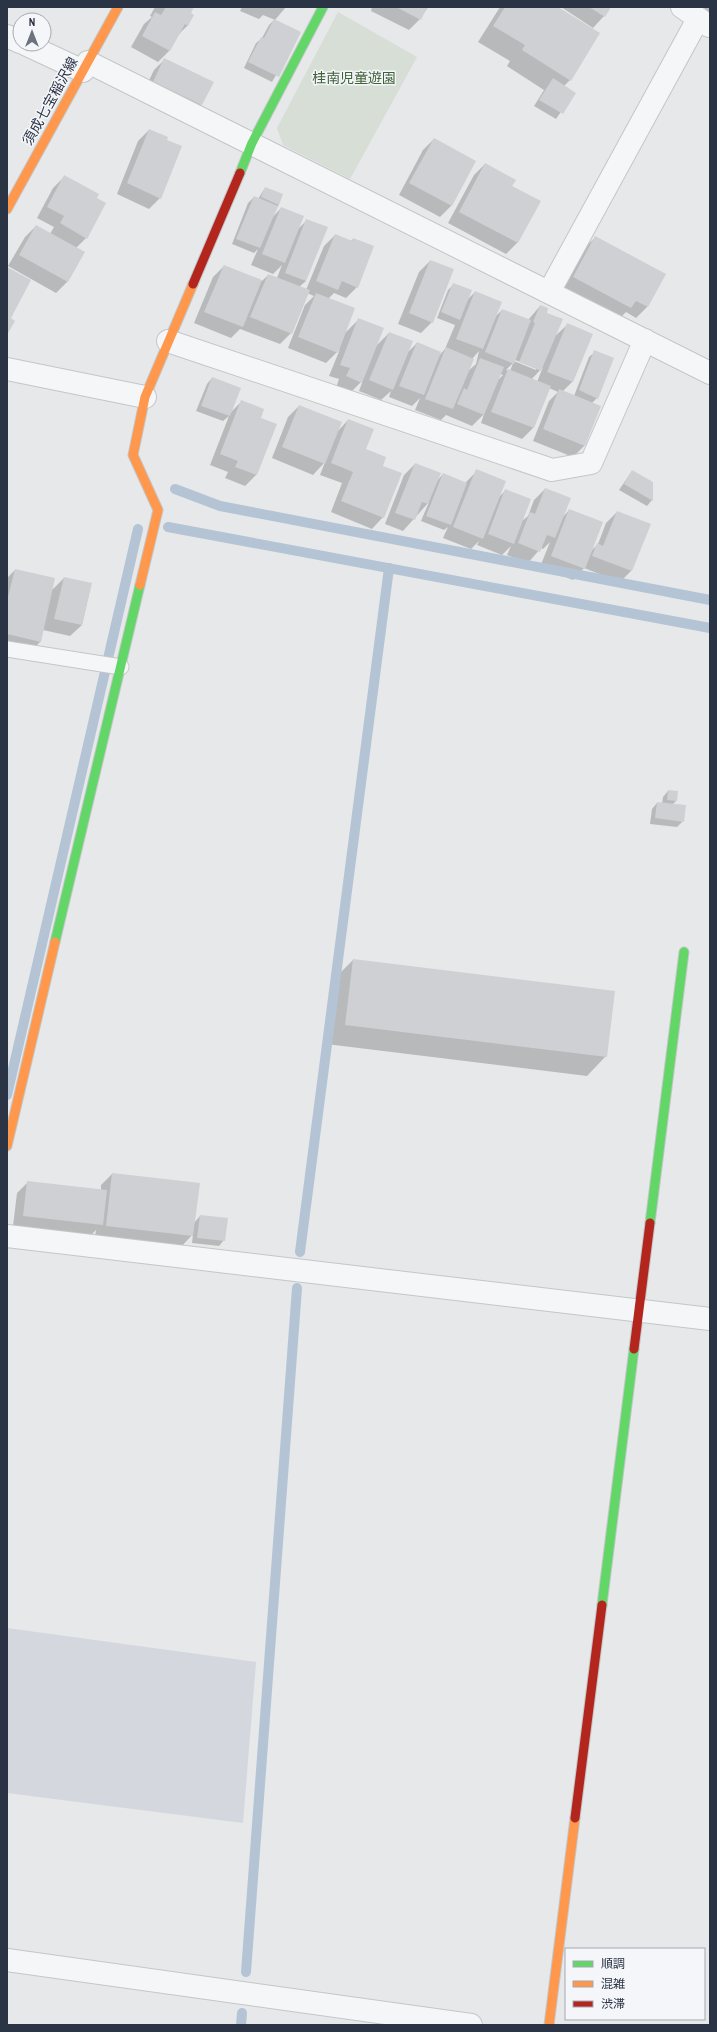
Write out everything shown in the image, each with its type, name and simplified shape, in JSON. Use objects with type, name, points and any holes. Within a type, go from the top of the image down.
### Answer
[{"type":"street","name":"須成七宝稲沢線","points":[[7,209],[118,7]]},
{"type":"street","points":[[7,1146],[116,666],[158,510],[133,455],[145,398],[252,143],[323,7]]},
{"type":"street","points":[[549,292],[697,18]]},
{"type":"street","points":[[47,52],[86,66],[252,143],[710,373]]},
{"type":"street","points":[[168,341],[552,470],[591,463],[645,340]]},
{"type":"street","points":[[7,369],[145,398]]},
{"type":"street","points":[[549,2025],[684,952]]},
{"type":"street","points":[[7,1236],[710,1319]]},
{"type":"street","points":[[7,1960],[470,2025]]},
{"type":"lane","points":[[7,649],[116,666]]},
{"type":"shaded area","points":[[7,1628],[256,1662],[243,1823],[7,1793]]},
{"type":"green space","name":"桂南児童遊園","points":[[338,12],[417,57],[350,179],[283,145],[277,128]]},
{"type":"building","points":[[166,7],[194,7],[191,13],[194,15],[188,26],[185,24],[170,51],[142,36],[155,12],[161,15]]},
{"type":"building","points":[[396,7],[427,7],[421,20]]},
{"type":"building","points":[[505,7],[558,7],[600,33],[571,81],[522,50],[525,45],[493,26]]},
{"type":"building","points":[[589,7],[611,7],[605,17]]},
{"type":"building","points":[[274,19],[301,32],[279,77],[248,62],[261,37],[264,38]]},
{"type":"building","points":[[164,58],[214,82],[202,105],[153,82]]},
{"type":"building","points":[[553,78],[576,93],[563,114],[539,100]]},
{"type":"building","points":[[149,129],[168,137],[167,140],[182,146],[161,199],[127,183]]},
{"type":"building","points":[[434,138],[476,161],[452,206],[409,183]]},
{"type":"building","points":[[485,163],[516,180],[512,186],[541,201],[518,243],[459,212]]},
{"type":"building","points":[[64,175],[99,194],[97,198],[106,203],[87,239],[60,223],[64,216],[47,207]]},
{"type":"building","points":[[265,187],[283,194],[279,205],[261,197]]},
{"type":"building","points":[[254,196],[278,206],[260,248],[236,239]]},
{"type":"building","points":[[281,207],[304,216],[285,263],[262,254]]},
{"type":"building","points":[[306,219],[328,227],[306,281],[285,273]]},
{"type":"building","points":[[36,225],[85,252],[68,282],[19,255]]},
{"type":"building","points":[[335,234],[352,241],[353,238],[374,246],[358,288],[342,281],[338,290],[316,281]]},
{"type":"building","points":[[595,236],[666,274],[648,307],[636,301],[631,308],[573,277]]},
{"type":"building","points":[[430,260],[454,269],[433,323],[409,313]]},
{"type":"building","points":[[224,265],[262,280],[243,327],[204,312]]},
{"type":"building","points":[[7,267],[31,280],[11,318],[15,321],[7,335]]},
{"type":"building","points":[[268,274],[310,290],[292,334],[250,317]]},
{"type":"building","points":[[453,283],[472,290],[460,320],[441,312]]},
{"type":"building","points":[[475,291],[502,302],[483,349],[456,339]]},
{"type":"building","points":[[316,293],[355,308],[338,353],[298,337]]},
{"type":"building","points":[[540,305],[548,308],[547,313],[563,319],[541,371],[519,362],[535,323],[533,322]]},
{"type":"building","points":[[502,309],[531,320],[514,364],[485,352]]},
{"type":"building","points":[[358,318],[384,328],[362,383],[346,376],[350,368],[340,365]]},
{"type":"building","points":[[567,323],[593,334],[573,382],[547,372]]},
{"type":"building","points":[[389,332],[413,341],[393,390],[369,380]]},
{"type":"building","points":[[417,342],[441,352],[424,395],[399,386]]},
{"type":"building","points":[[446,347],[474,359],[453,409],[425,399]]},
{"type":"building","points":[[594,350],[614,358],[598,399],[579,390]]},
{"type":"building","points":[[480,358],[504,367],[484,415],[457,404],[464,388],[467,390]]},
{"type":"building","points":[[508,369],[551,386],[534,428],[491,412]]},
{"type":"building","points":[[212,377],[241,388],[230,416],[201,406]]},
{"type":"building","points":[[559,389],[601,406],[585,446],[543,429]]},
{"type":"building","points":[[241,400],[264,409],[261,418],[277,424],[257,475],[235,467],[238,461],[220,454]]},
{"type":"building","points":[[299,405],[342,422],[325,464],[282,447]]},
{"type":"building","points":[[348,419],[374,429],[366,449],[386,457],[383,466],[402,473],[384,518],[341,501],[353,472],[331,463]]},
{"type":"building","points":[[415,463],[441,473],[428,504],[422,502],[415,520],[395,513]]},
{"type":"building","points":[[476,469],[506,481],[483,539],[453,527]]},
{"type":"building","points":[[632,470],[653,482],[653,501],[624,484]]},
{"type":"building","points":[[443,473],[467,483],[451,525],[426,516]]},
{"type":"building","points":[[545,488],[571,498],[555,538],[547,535],[540,552],[518,543],[530,512],[535,514]]},
{"type":"building","points":[[505,489],[531,499],[514,544],[488,534]]},
{"type":"building","points":[[569,509],[603,522],[585,569],[551,556]]},
{"type":"building","points":[[617,511],[651,524],[632,571],[592,556],[597,543],[603,546]]},
{"type":"building","points":[[15,569],[55,578],[41,642],[7,634],[7,601]]},
{"type":"building","points":[[64,577],[92,583],[82,625],[54,619]]},
{"type":"building","points":[[668,790],[678,791],[677,801],[667,800]]},
{"type":"building","points":[[657,802],[686,805],[684,822],[655,818]]},
{"type":"building","points":[[353,959],[615,991],[607,1057],[345,1025]]},
{"type":"building","points":[[112,1173],[200,1183],[193,1236],[106,1226]]},
{"type":"building","points":[[27,1181],[107,1190],[103,1225],[23,1216]]},
{"type":"building","points":[[200,1215],[228,1218],[225,1241],[197,1238]]},
{"type":"waterway","points":[[175,489],[220,506],[710,600]]},
{"type":"waterway","points":[[168,527],[710,628]]},
{"type":"waterway","points":[[7,1095],[138,529]]},
{"type":"waterway","points":[[300,1252],[389,568]]},
{"type":"waterway","points":[[246,1972],[297,1288]]},
{"type":"waterway","points":[[241,2025],[242,2013]]},
{"type":"traffic: fast","points":[[240,173],[252,143],[323,7]]},
{"type":"traffic: fast","points":[[55,942],[140,585]]},
{"type":"traffic: fast","points":[[650,1223],[684,952]]},
{"type":"traffic: fast","points":[[602,1605],[634,1349]]},
{"type":"traffic: slow","points":[[7,209],[118,7]]},
{"type":"traffic: slow","points":[[140,585],[158,510],[133,455],[145,397],[193,284]]},
{"type":"traffic: slow","points":[[7,1146],[55,942]]},
{"type":"traffic: slow","points":[[549,2025],[575,1818]]},
{"type":"traffic: jam","points":[[193,284],[240,173]]},
{"type":"traffic: jam","points":[[634,1349],[650,1223]]},
{"type":"traffic: jam","points":[[575,1818],[602,1605]]}]
